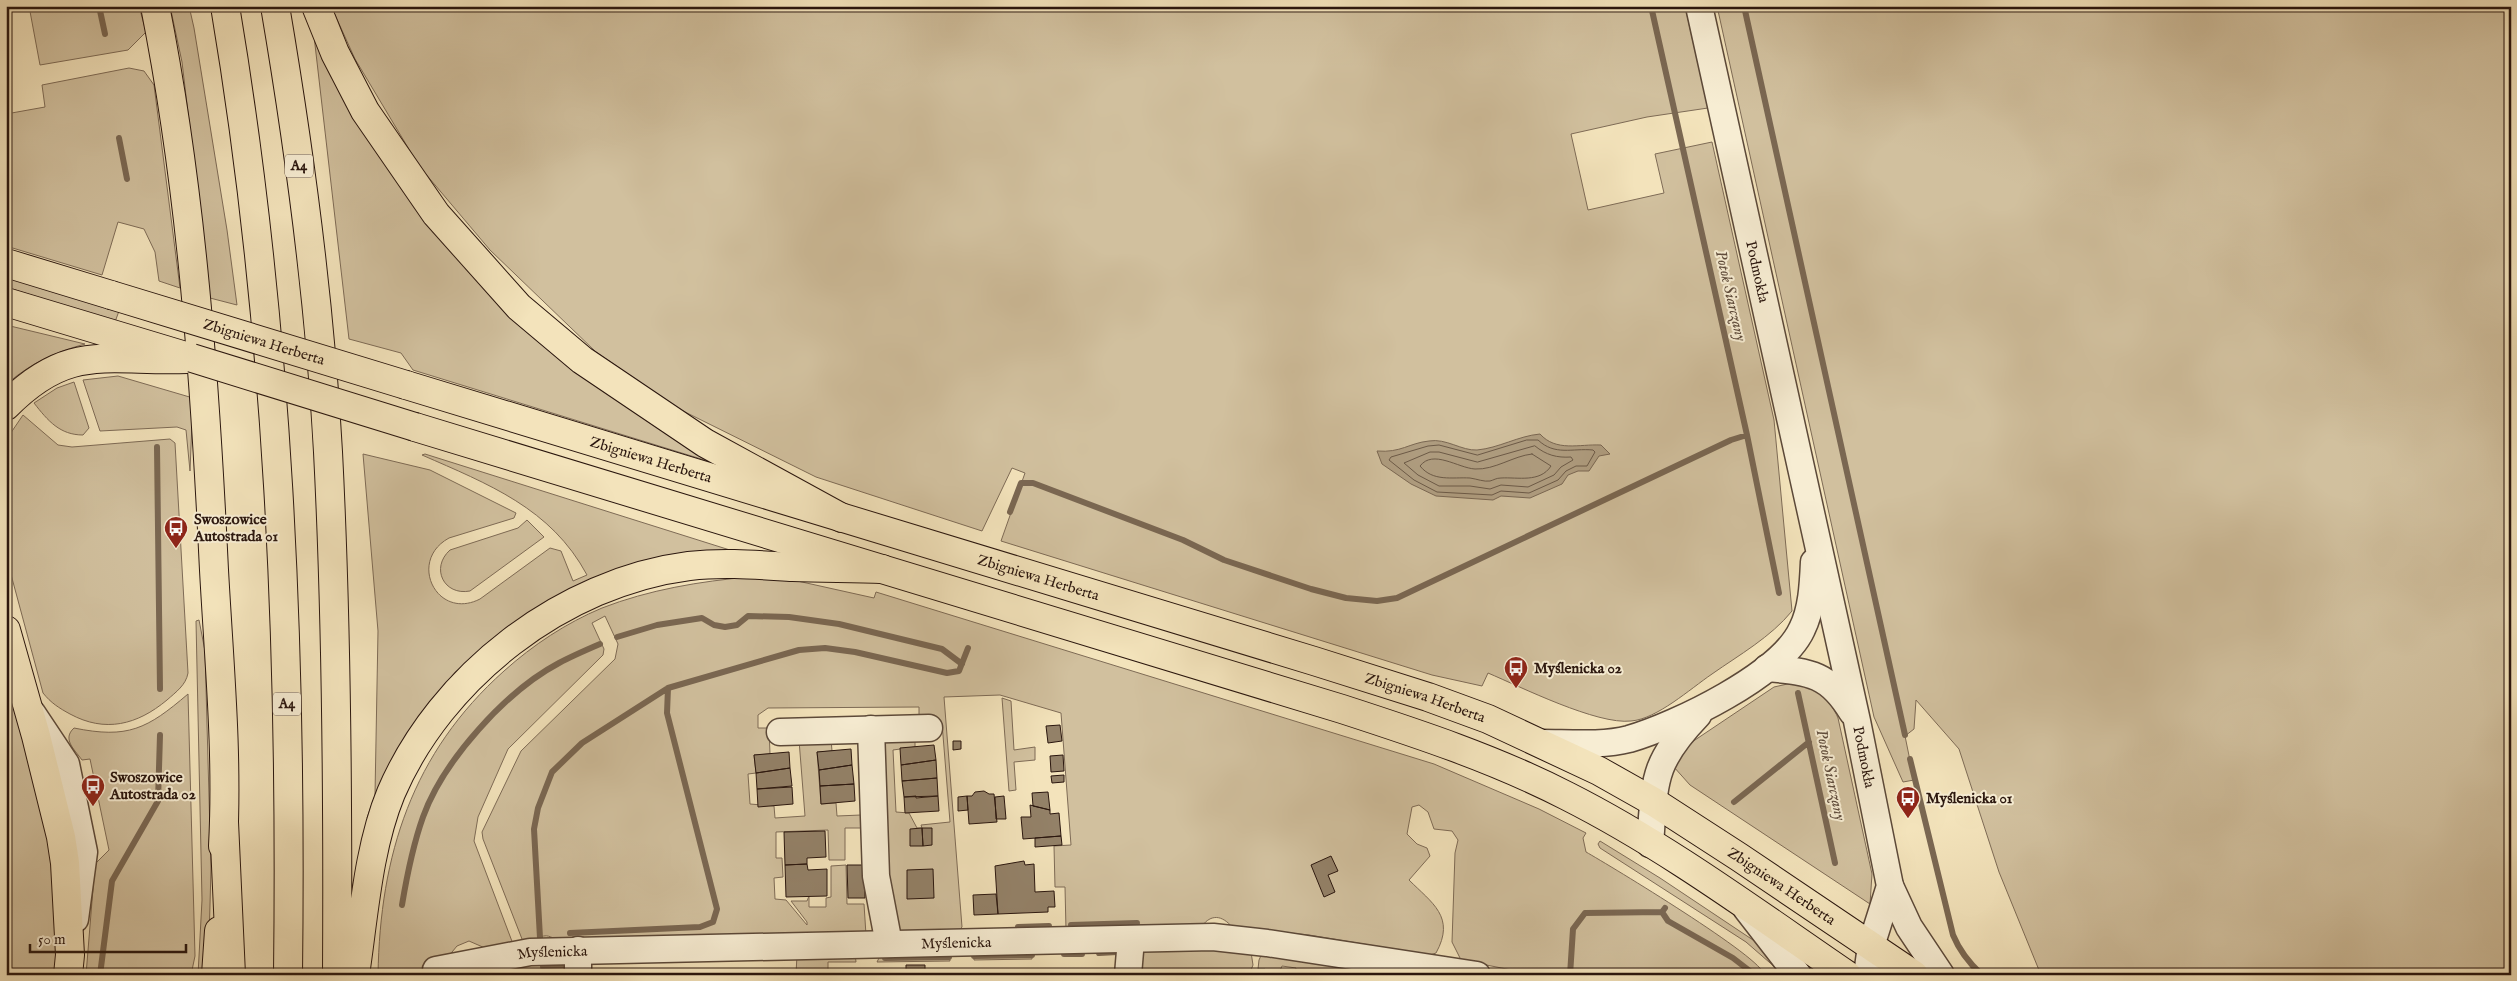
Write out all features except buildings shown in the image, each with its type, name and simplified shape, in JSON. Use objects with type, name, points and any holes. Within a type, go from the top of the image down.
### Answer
[{"type":"main road","points":[[154,6],[166,66],[190,237],[206,410],[222,713],[224,822],[231,975]]},
{"type":"main road","name":"A4","points":[[225,6],[254,195],[277,433],[287,679],[288,975]]},
{"type":"main road","name":"A4","points":[[275,6],[296,137],[308,235],[328,450],[338,768],[337,975]]},
{"type":"main road","points":[[316,6],[335,53],[365,111],[436,214],[519,307],[582,360],[705,443],[842,518]]},
{"type":"main road","name":"Zbigniewa Herberta","points":[[6,263],[1428,697],[1542,743],[1606,775],[1654,802],[1914,975]]},
{"type":"main road","points":[[6,302],[115,346],[192,358],[1417,733],[1524,776],[1586,806],[1650,844],[1847,975]]},
{"type":"main road","points":[[6,406],[26,387],[48,371],[71,362],[93,358],[115,346]]},
{"type":"main road","points":[[355,975],[378,834],[392,793],[423,738],[442,711],[486,662],[519,636],[554,613],[593,593],[628,580],[675,569],[741,563],[882,569]]},
{"type":"main road","points":[[6,630],[28,706],[61,837],[65,863],[69,965]]},
{"type":"main road","points":[[216,975],[224,822]]},
{"type":"street","name":"Podmokła","points":[[1699,6],[1857,721],[1890,886],[1871,946],[1867,975]]},
{"type":"street","name":"Podmokła","points":[[1542,743],[1628,739],[1702,711],[1767,668],[1787,653],[1802,629],[1813,588],[1816,539]]},
{"type":"street","points":[[1767,668],[1818,676],[1841,693],[1857,721]]},
{"type":"street","points":[[1650,844],[1655,782],[1667,751],[1676,737],[1702,711]]},
{"type":"street","points":[[780,732],[929,728]]},
{"type":"street","points":[[871,729],[876,876],[889,944]]},
{"type":"street","points":[[1890,886],[1909,927],[1941,975]]},
{"type":"street","points":[[1742,904],[1798,975]]},
{"type":"street","name":"Myślenicka","points":[[436,970],[521,953],[578,963],[889,944],[1213,937],[1276,944],[1477,975]]},
{"type":"street","points":[[1128,975],[1131,939]]},
{"type":"shaded area","points":[[29,6],[139,6],[146,32],[128,50],[40,65]]},
{"type":"shaded area","points":[[170,6],[189,6],[194,28],[227,230],[237,305],[210,298],[182,62]]},
{"type":"shaded area","points":[[331,6],[1685,6],[1708,108],[1647,117],[1571,134],[1588,210],[1664,193],[1655,154],[1712,142],[1774,420],[1792,611],[1765,637],[1744,653],[1662,709],[1641,719],[1616,721],[1559,704],[1488,673],[1482,686],[1432,675],[1001,541],[1025,473],[1012,468],[982,531],[816,477],[679,409],[596,352],[490,250],[419,166],[355,59]]},
{"type":"shaded area","points":[[1717,6],[2511,6],[2511,975],[2041,975],[1999,872],[1959,749],[1916,700],[1914,729],[1905,736],[1914,780],[1903,782],[1874,717]]},
{"type":"shaded area","points":[[314,36],[422,213],[740,471],[413,370],[401,353],[349,339]]},
{"type":"shaded area","points":[[129,68],[144,71],[154,85],[180,288],[159,281],[155,252],[144,229],[118,222],[102,275],[6,246],[6,114],[45,107],[42,85]]},
{"type":"shaded area","points":[[6,277],[119,311],[115,322],[6,287]]},
{"type":"shaded area","points":[[6,325],[85,344],[45,358],[9,382],[6,378]]},
{"type":"shaded area","points":[[118,376],[193,398],[190,471],[186,430],[177,427],[100,431],[83,380]]},
{"type":"shaded area","points":[[74,382],[89,428],[83,435],[61,430],[44,416],[34,403],[57,388]]},
{"type":"shaded area","points":[[23,415],[58,445],[72,447],[170,439],[175,443],[188,673],[183,685],[167,700],[156,709],[132,720],[108,725],[83,720],[59,707],[43,693],[6,556],[6,440]]},
{"type":"shaded area","points":[[363,454],[430,470],[516,513],[514,518],[449,538],[437,548],[430,560],[429,573],[433,585],[440,595],[451,602],[465,604],[480,599],[550,548],[561,551],[573,581],[587,575],[572,552],[555,532],[536,515],[494,488],[422,455],[425,454],[733,551],[504,632],[455,672],[416,724],[372,820],[367,818],[375,795],[378,631]]},
{"type":"shaded area","points":[[527,520],[544,537],[470,591],[453,589],[447,585],[443,579],[441,565],[444,557],[450,550],[518,528]]},
{"type":"shaded area","points":[[750,577],[793,580],[874,598],[876,592],[1434,764],[1539,809],[1586,833],[1583,838],[1586,852],[1653,892],[1714,932],[1758,966],[1764,975],[1537,975],[1461,960],[1452,942],[1455,853],[1458,840],[1452,831],[1434,829],[1428,812],[1419,805],[1412,807],[1407,834],[1417,844],[1427,848],[1430,856],[1409,880],[1433,904],[1442,920],[1442,940],[1436,953],[1430,955],[1309,935],[1232,927],[1220,918],[1209,919],[1202,926],[1066,930],[1065,887],[1055,887],[1054,846],[1071,845],[1061,713],[1000,695],[944,697],[962,927],[957,933],[900,935],[891,909],[880,743],[915,738],[915,747],[893,750],[896,812],[909,813],[917,828],[922,828],[921,825],[950,822],[942,723],[919,715],[919,707],[768,708],[758,715],[758,728],[769,728],[770,754],[754,755],[756,773],[748,774],[750,804],[774,806],[775,818],[805,816],[799,740],[831,739],[832,751],[817,752],[821,804],[836,803],[837,816],[861,815],[862,828],[845,828],[845,860],[829,860],[828,830],[776,832],[776,858],[782,858],[783,877],[774,878],[775,899],[786,900],[807,925],[807,922],[791,901],[807,901],[809,896],[809,907],[826,907],[826,898],[831,897],[831,866],[846,865],[847,904],[864,904],[866,935],[561,943],[550,937],[543,936],[525,942],[522,939],[483,839],[482,832],[521,751],[615,659],[618,644],[605,616],[592,623],[604,649],[603,655],[508,749],[478,817],[474,841],[513,944],[485,948],[469,941],[457,946],[433,975],[378,975],[380,931],[386,888],[394,848],[407,809],[424,772],[446,736],[472,703],[526,652],[550,635],[602,608],[656,591]]},
{"type":"shaded area","points":[[199,620],[205,651],[211,869],[208,975],[198,975],[202,900],[196,621]]},
{"type":"shaded area","points":[[6,674],[52,843],[58,975],[6,975]]},
{"type":"shaded area","points":[[1792,683],[1800,684],[1820,694],[1831,705],[1838,718],[1872,874],[1870,904],[1690,785],[1673,766],[1692,742],[1774,687]]},
{"type":"shaded area","points":[[188,694],[195,956],[191,975],[86,975],[95,864],[109,850],[90,759],[82,760],[70,744],[69,736],[74,728],[109,732],[136,728],[160,716]]},
{"type":"shaded area","points":[[1002,698],[1011,701],[1014,750],[1035,747],[1035,760],[1014,762],[1016,790],[1009,791]]},
{"type":"shaded area","points":[[1600,841],[1660,878],[1756,942],[1777,969],[1746,942],[1600,848],[1598,844]]},
{"type":"shaded area","points":[[1142,947],[1251,952],[1253,965],[1249,975],[1135,975]]},
{"type":"shaded area","points":[[1264,949],[1402,975],[1362,975],[1342,972],[1341,975],[1295,975],[1296,968],[1282,966],[1278,975],[1270,975],[1265,969],[1258,969],[1259,960]]},
{"type":"shaded area","points":[[1032,950],[1032,959],[974,960],[973,952]]},
{"type":"shaded area","points":[[855,953],[856,962],[828,962],[828,973],[796,974],[797,955]]},
{"type":"shaded area","points":[[881,954],[949,954],[950,961],[877,962]]},
{"type":"shaded area","points":[[563,960],[571,975],[497,975],[519,961]]},
{"type":"water","points":[[1540,434],[1546,440],[1561,445],[1601,445],[1610,454],[1599,456],[1589,471],[1578,471],[1568,475],[1562,484],[1530,498],[1501,496],[1493,500],[1436,496],[1411,484],[1382,464],[1377,451],[1392,451],[1422,442],[1435,441],[1477,450]]},
{"type":"waterway","points":[[99,6],[105,34]]},
{"type":"waterway","name":"Potok Siarczany","points":[[1651,6],[1747,435],[1779,593]]},
{"type":"waterway","points":[[1744,6],[1905,735]]},
{"type":"waterway","points":[[119,138],[127,179]]},
{"type":"waterway","points":[[1010,512],[1021,483],[1033,483],[1183,540],[1224,560],[1311,589],[1346,598],[1377,601],[1397,598],[1731,440],[1747,435]]},
{"type":"waterway","points":[[157,447],[160,689]]},
{"type":"waterway","points":[[617,637],[657,625],[702,618],[714,625],[725,627],[737,625],[748,616],[789,617],[839,624],[942,649],[962,664]]},
{"type":"waterway","points":[[402,905],[416,838],[423,817],[432,795],[461,751],[479,729],[518,691],[559,663],[600,644]]},
{"type":"waterway","points":[[540,938],[534,829],[538,808],[552,772],[582,743],[668,688],[799,650],[825,648],[855,652],[947,673],[959,671],[968,648]]},
{"type":"waterway","points":[[570,933],[700,927],[713,922],[717,909],[667,713],[668,688]]},
{"type":"waterway","name":"Potok Siarczany","points":[[1798,693],[1835,863]]},
{"type":"waterway","points":[[100,975],[112,881],[158,801],[160,735]]},
{"type":"waterway","points":[[1734,802],[1809,742]]},
{"type":"waterway","points":[[1910,759],[1953,935],[1965,957],[1982,975]]},
{"type":"waterway","points":[[1570,975],[1573,929],[1585,913],[1662,912],[1665,908]]},
{"type":"waterway","points":[[1662,912],[1668,921],[1733,958],[1755,975]]},
{"type":"waterway","points":[[1071,925],[1137,923]]},
{"type":"waterway","points":[[1018,927],[1049,926]]},
{"type":"waterway","points":[[1099,953],[1117,952]]},
{"type":"waterway","points":[[1064,954],[1082,954]]},
{"type":"waterway","points":[[974,956],[1032,955]]},
{"type":"waterway","points":[[885,958],[949,957]]},
{"type":"waterway","points":[[544,975],[543,966],[564,965]]},
{"type":"place","name":"Swoszowice Autostrada 01","points":[[176,549]]},
{"type":"place","name":"Myślenicka 02","points":[[1516,689]]},
{"type":"place","name":"Swoszowice Autostrada 02","points":[[93,807]]},
{"type":"place","name":"Myślenicka 01","points":[[1908,819]]}]
